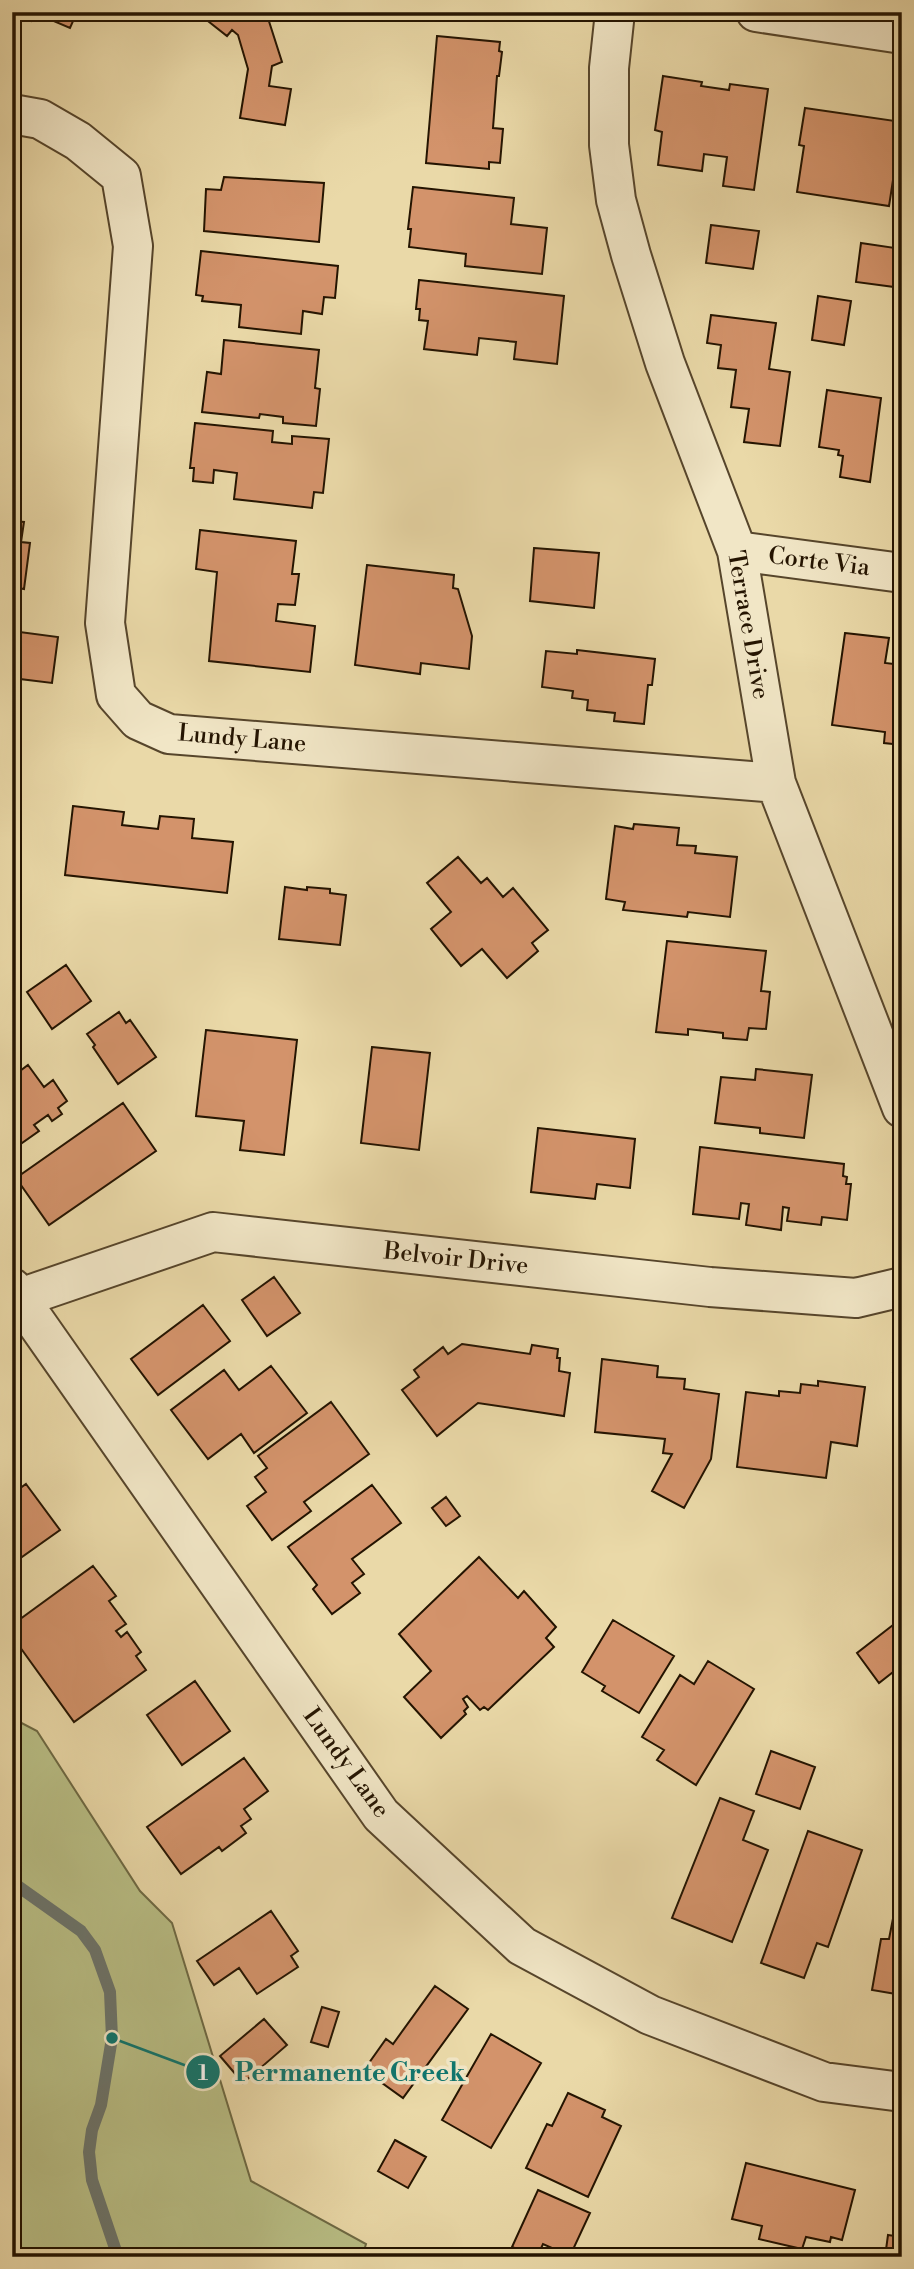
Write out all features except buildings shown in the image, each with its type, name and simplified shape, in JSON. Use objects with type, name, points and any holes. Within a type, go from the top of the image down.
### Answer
[{"type":"street","name":"Terrace Drive","points":[[615,12],[609,68],[609,128],[617,200],[631,255],[665,363],[737,551],[776,783],[902,1108]]},
{"type":"street","points":[[756,12],[902,34]]},
{"type":"street","name":"Lundy Lane","points":[[12,114],[40,119],[78,141],[121,176],[133,246],[105,623],[116,695],[138,719],[169,734],[776,783]]},
{"type":"street","name":"Corte Via","points":[[737,551],[902,573]]},
{"type":"street","name":"Belvoir Drive","points":[[16,1293],[213,1232],[709,1287],[856,1298],[902,1287]]},
{"type":"street","name":"Lundy Lane","points":[[16,1293],[381,1815],[522,1946],[663,2020],[824,2082],[902,2092]]},
{"type":"green space","points":[[12,1718],[37,1731],[140,1891],[172,1923],[251,2181],[366,2244],[362,2257],[12,2257]]},
{"type":"waterway","points":[[12,1882],[81,1931],[95,1950],[110,1992],[112,2038],[101,2105],[92,2130],[89,2152],[92,2180],[118,2257]]},
{"type":"place","name":"Permanente Creek","points":[[112,2038]]}]
